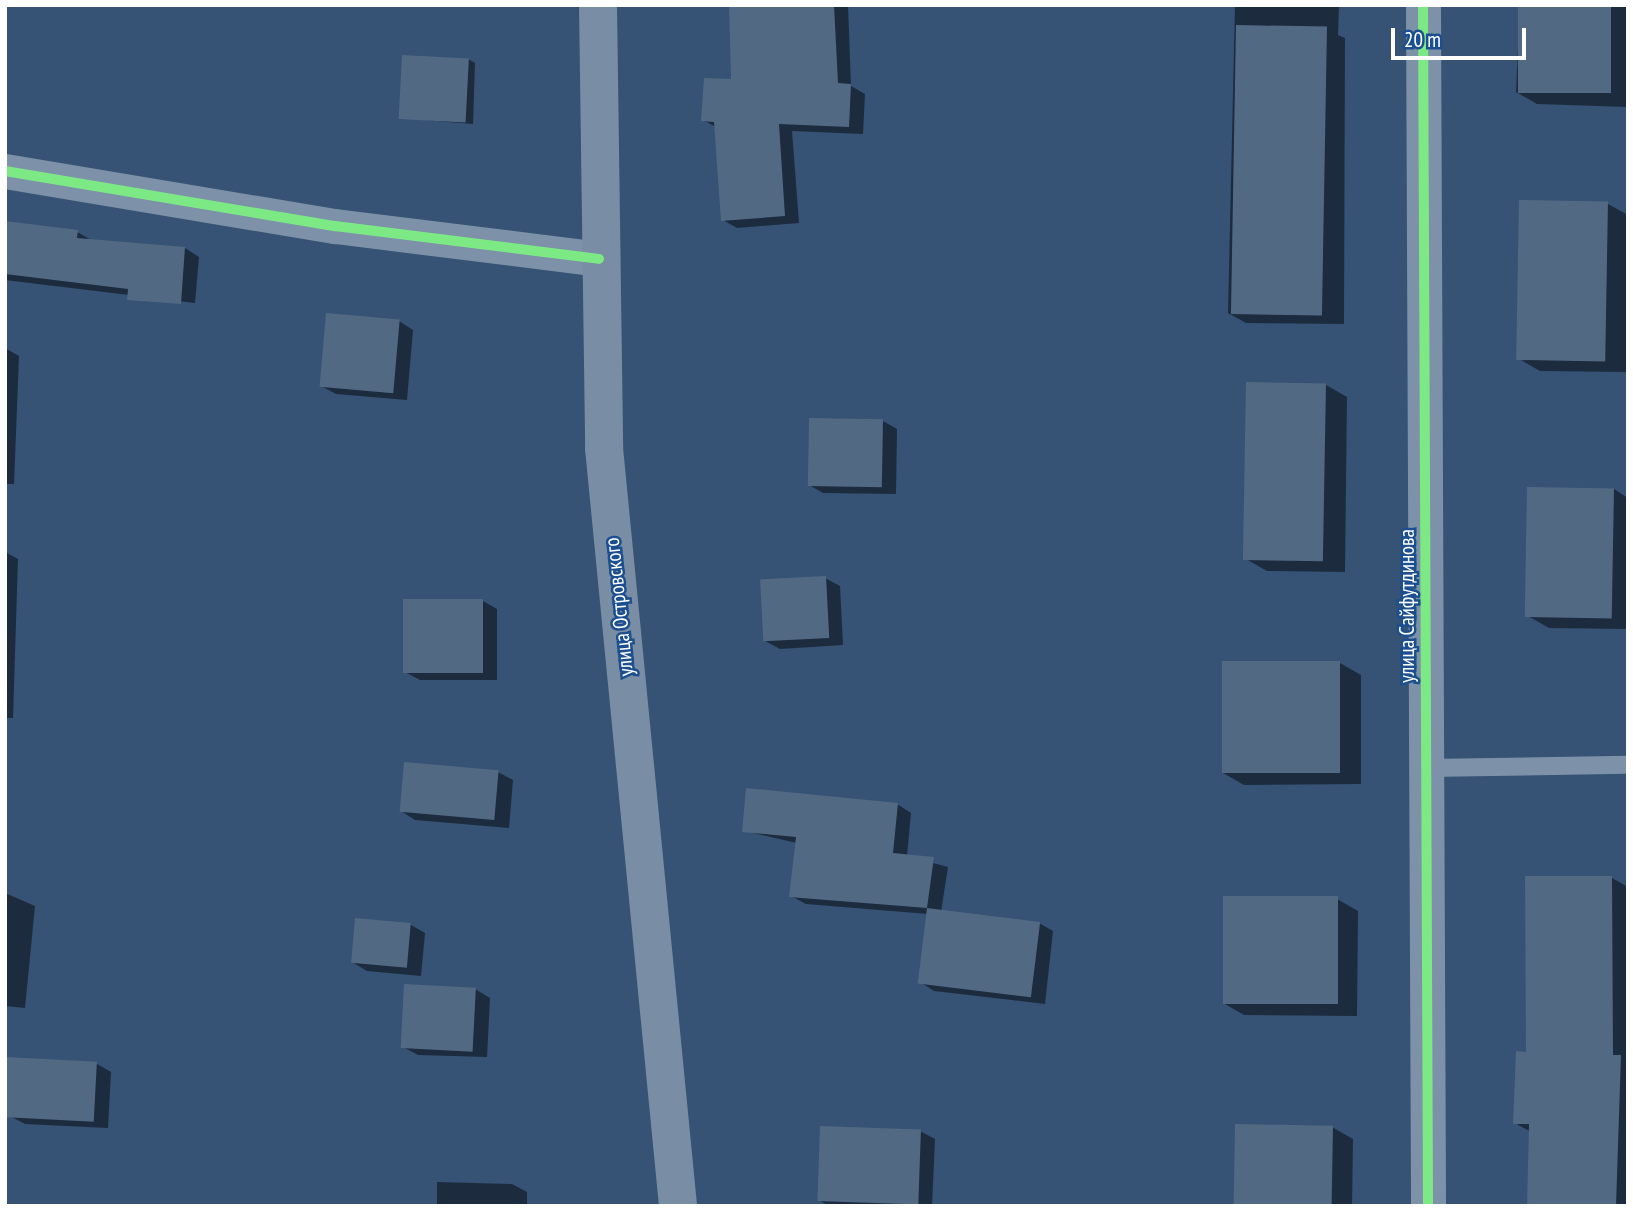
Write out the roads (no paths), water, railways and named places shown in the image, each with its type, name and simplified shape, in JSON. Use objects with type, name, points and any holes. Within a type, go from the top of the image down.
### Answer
[{"type":"main road","name":"улица Островского","points":[[598,5],[599,259],[604,448],[678,1206]]},
{"type":"street","name":"улица Сайфутдинова","points":[[1423,5],[1428,1206]]},
{"type":"street","points":[[5,170],[335,226],[599,259]]},
{"type":"lane","points":[[1427,768],[1628,765]]}]
